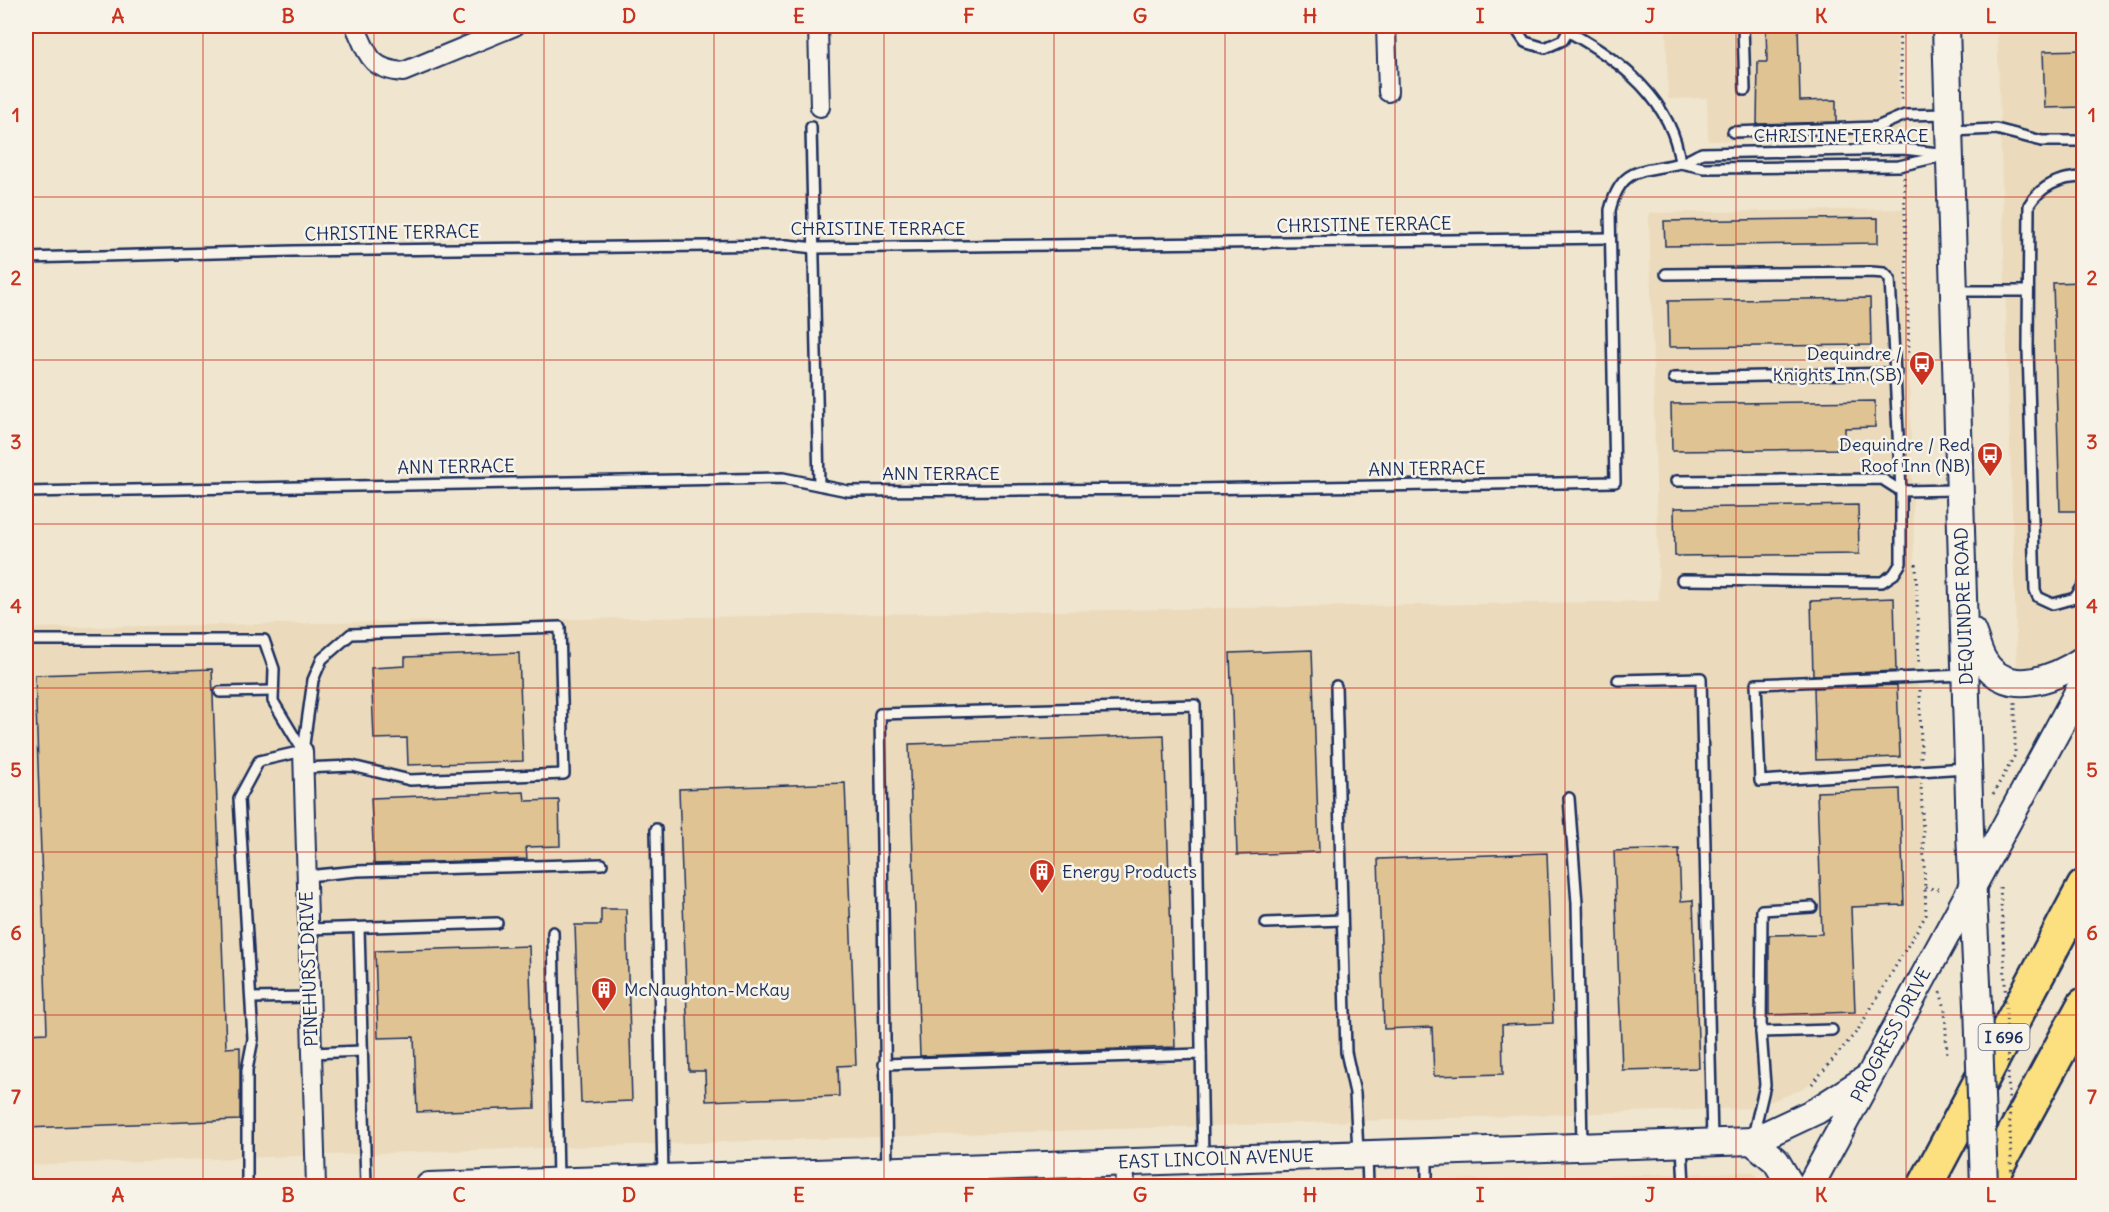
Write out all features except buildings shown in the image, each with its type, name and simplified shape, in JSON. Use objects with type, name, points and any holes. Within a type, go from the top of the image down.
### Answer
[{"type":"highway","name":"I 696","points":[[1925,1186],[2084,887]]},
{"type":"highway","name":"I 696","points":[[1985,1186],[2084,1005]]},
{"type":"main road","name":"DEQUINDRE ROAD","points":[[1946,26],[1969,767],[1985,1186]]},
{"type":"main road","points":[[1965,611],[1983,661],[2000,676],[2019,682],[2041,681],[2064,672],[2084,659]]},
{"type":"main road","name":"PROGRESS DRIVE","points":[[1810,1186],[2084,681]]},
{"type":"main road","name":"EAST LINCOLN AVENUE","points":[[429,1186],[663,1179],[818,1179],[877,1173],[1124,1174],[1203,1160],[1752,1141],[1816,1111],[1869,1077]]},
{"type":"main road","points":[[1752,1141],[1776,1161],[1791,1186]]},
{"type":"street","points":[[355,26],[371,60],[384,70],[403,72],[515,26]]},
{"type":"street","points":[[818,26],[820,108]]},
{"type":"street","points":[[1386,26],[1388,92]]},
{"type":"street","name":"PINEHURST DRIVE","points":[[303,759],[316,1186]]},
{"type":"lane","points":[[1514,26],[1526,42],[1545,48],[1563,40],[1570,29],[1602,50],[1651,95],[1675,135],[1680,163]]},
{"type":"lane","points":[[1743,26],[1745,90]]},
{"type":"lane","points":[[1733,132],[1877,127],[1905,115],[1949,133],[1996,129],[2042,141],[2084,141]]},
{"type":"lane","points":[[811,127],[819,485]]},
{"type":"lane","name":"CHRISTINE TERRACE","points":[[26,258],[353,250],[787,245],[815,249],[1609,238],[1610,210],[1620,184],[1638,170],[1680,163],[1702,153],[1903,149],[1949,133]]},
{"type":"lane","name":"CHRISTINE TERRACE","points":[[1680,163],[1704,168],[1899,166],[1949,133]]},
{"type":"lane","points":[[2084,177],[2054,182],[2037,192],[2029,205],[2028,291],[2035,590],[2038,597],[2053,604],[2075,598],[2084,584]]},
{"type":"lane","name":"ANN TERRACE","points":[[26,492],[783,478],[848,491],[1196,489],[1615,482],[1609,238]]},
{"type":"lane","points":[[1666,274],[1884,273],[1890,279],[1893,288],[1901,563],[1894,574],[1882,582],[1682,580]]},
{"type":"lane","points":[[1954,291],[2028,291]]},
{"type":"lane","points":[[1674,378],[1897,373]]},
{"type":"lane","points":[[1676,481],[1882,479],[1900,491],[1960,490]]},
{"type":"lane","points":[[248,1186],[247,1070],[253,1039],[239,798],[259,761],[303,759],[352,766],[410,780],[564,774],[560,627],[351,634],[322,659],[313,680],[303,759]]},
{"type":"lane","points":[[26,640],[264,640],[274,669],[273,701],[303,759]]},
{"type":"lane","points":[[1967,675],[1756,684],[1760,780],[1969,767]]},
{"type":"lane","points":[[1618,680],[1701,678],[1712,1143]]},
{"type":"lane","points":[[1336,686],[1346,1052],[1355,1093],[1368,1186]]},
{"type":"lane","points":[[220,692],[273,691]]},
{"type":"lane","points":[[877,1173],[884,1064],[880,714],[903,713],[1195,705],[1203,1160]]},
{"type":"lane","points":[[1569,798],[1577,903],[1582,1148]]},
{"type":"lane","points":[[656,829],[663,1179]]},
{"type":"lane","points":[[307,876],[357,871],[602,864]]},
{"type":"lane","points":[[1752,1141],[1765,1085],[1761,1032],[1762,910],[1812,907]]},
{"type":"lane","points":[[1266,923],[1342,920]]},
{"type":"lane","points":[[308,929],[497,923]]},
{"type":"lane","points":[[359,928],[366,1186]]},
{"type":"lane","points":[[553,933],[558,1182]]},
{"type":"lane","points":[[251,998],[310,997]]},
{"type":"lane","points":[[1761,1032],[1832,1030]]},
{"type":"lane","points":[[312,1053],[362,1051]]},
{"type":"lane","points":[[884,1064],[1201,1054]]},
{"type":"lane","points":[[1682,1143],[1684,1186]]},
{"type":"lane","points":[[1426,1152],[1427,1186]]},
{"type":"lane","points":[[26,1181],[27,1186]]},
{"type":"path","points":[[1993,794],[2015,755],[2015,691]]},
{"type":"path","points":[[2000,887],[2012,1186]]},
{"type":"path","points":[[1925,888],[1938,889]]},
{"type":"path","points":[[1812,1084],[1858,1030],[1918,929]]},
{"type":"path","points":[[1940,990],[1945,1008],[1947,1057]]},
{"type":"shaded area","points":[[1666,26],[1897,26],[1900,137],[1708,141],[1707,98],[1668,99]]},
{"type":"shaded area","points":[[1997,26],[2083,26],[2083,640],[2063,659],[2038,669],[2017,669]]},
{"type":"shaded area","points":[[1904,209],[1925,915],[1858,1029],[1812,1082],[1798,1091],[1753,1108],[26,1165],[26,628],[1659,601],[1649,213]]},
{"type":"shaded area","points":[[1753,1172],[1768,1186],[1264,1186],[1401,1181]]},
{"type":"place","name":"Dequindre / Knights Inn (SB)","points":[[1922,387]]},
{"type":"place","name":"Dequindre / Red Roof Inn (NB)","points":[[1990,478]]},
{"type":"place","name":"Energy Products","points":[[1042,895]]},
{"type":"place","name":"McNaughton-McKay","points":[[604,1013]]}]
